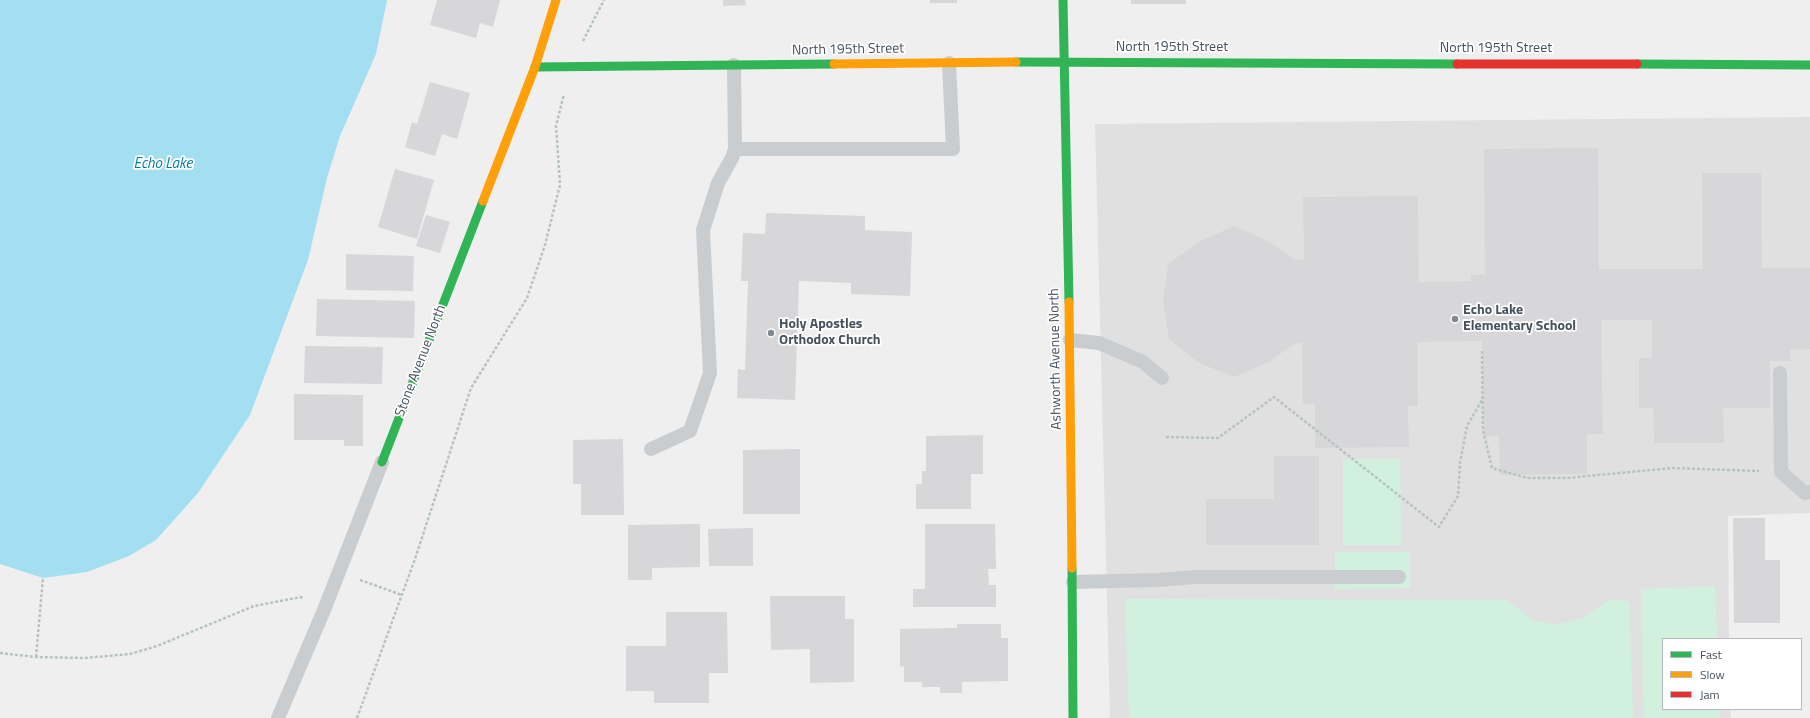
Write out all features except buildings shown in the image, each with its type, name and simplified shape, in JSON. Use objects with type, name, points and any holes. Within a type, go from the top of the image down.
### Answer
[{"type":"street","name":"Stone Avenue North","points":[[382,462],[535,67],[556,0]]},
{"type":"street","name":"Ashworth Avenue North","points":[[1063,0],[1070,340],[1073,718]]},
{"type":"street","name":"North 195th Street","points":[[535,67],[1064,62],[1810,65]]},
{"type":"lane","points":[[735,149],[953,149],[949,63]]},
{"type":"lane","points":[[651,449],[690,430],[710,373],[703,230],[718,183],[732,158],[735,149],[734,65]]},
{"type":"lane","points":[[1070,340],[1098,343],[1113,349],[1143,362],[1162,378]]},
{"type":"lane","points":[[1780,373],[1781,472],[1805,493],[1810,492]]},
{"type":"lane","name":"Stone Avenue North","points":[[278,718],[324,610],[382,462]]},
{"type":"lane","points":[[1073,582],[1195,577],[1399,577]]},
{"type":"path","points":[[357,718],[402,595],[471,388],[527,298],[545,246],[560,185],[556,126],[570,67],[604,0]]},
{"type":"path","points":[[1482,351],[1483,430],[1492,468],[1527,478],[1567,478],[1672,468],[1781,472]]},
{"type":"path","points":[[1166,437],[1218,438],[1274,396],[1439,527],[1458,496],[1460,463],[1467,426],[1482,400]]},
{"type":"path","points":[[339,572],[402,595]]},
{"type":"path","points":[[36,657],[43,578]]},
{"type":"path","points":[[0,653],[36,657],[84,658],[130,654],[157,646],[254,606],[301,597],[324,610]]},
{"type":"shaded area","name":"Echo Lake Elementary School","points":[[1810,117],[1810,513],[1728,516],[1729,638],[1662,638],[1662,710],[1730,710],[1731,718],[1110,718],[1095,124]]},
{"type":"green space","points":[[1343,459],[1400,459],[1401,545],[1343,545]]},
{"type":"green space","points":[[1335,552],[1410,552],[1410,588],[1335,589]]},
{"type":"green space","points":[[1715,586],[1717,638],[1662,638],[1662,710],[1720,710],[1720,718],[1644,718],[1641,589]]},
{"type":"green space","points":[[1125,599],[1506,600],[1533,620],[1556,625],[1583,618],[1610,599],[1629,602],[1633,718],[1129,718]]},
{"type":"water","name":"Echo Lake","points":[[0,0],[387,0],[376,54],[340,136],[327,178],[308,260],[250,415],[198,493],[156,540],[129,556],[87,572],[43,578],[0,564]]},
{"type":"traffic: fast","points":[[1063,0],[1069,302]]},
{"type":"traffic: fast","points":[[1016,62],[1457,64]]},
{"type":"traffic: fast","points":[[535,67],[834,64]]},
{"type":"traffic: fast","points":[[1637,64],[1810,65]]},
{"type":"traffic: fast","points":[[382,462],[483,201]]},
{"type":"traffic: fast","points":[[1072,568],[1073,718]]},
{"type":"traffic: slow","points":[[483,201],[535,67],[556,0]]},
{"type":"traffic: slow","points":[[834,64],[1016,62]]},
{"type":"traffic: slow","points":[[1069,302],[1072,568]]},
{"type":"traffic: jam","points":[[1457,64],[1637,64]]},
{"type":"place","name":"Echo Lake Elementary School","points":[[1455,319]]},
{"type":"place","name":"Holy Apostles Orthodox Church","points":[[771,333]]}]
